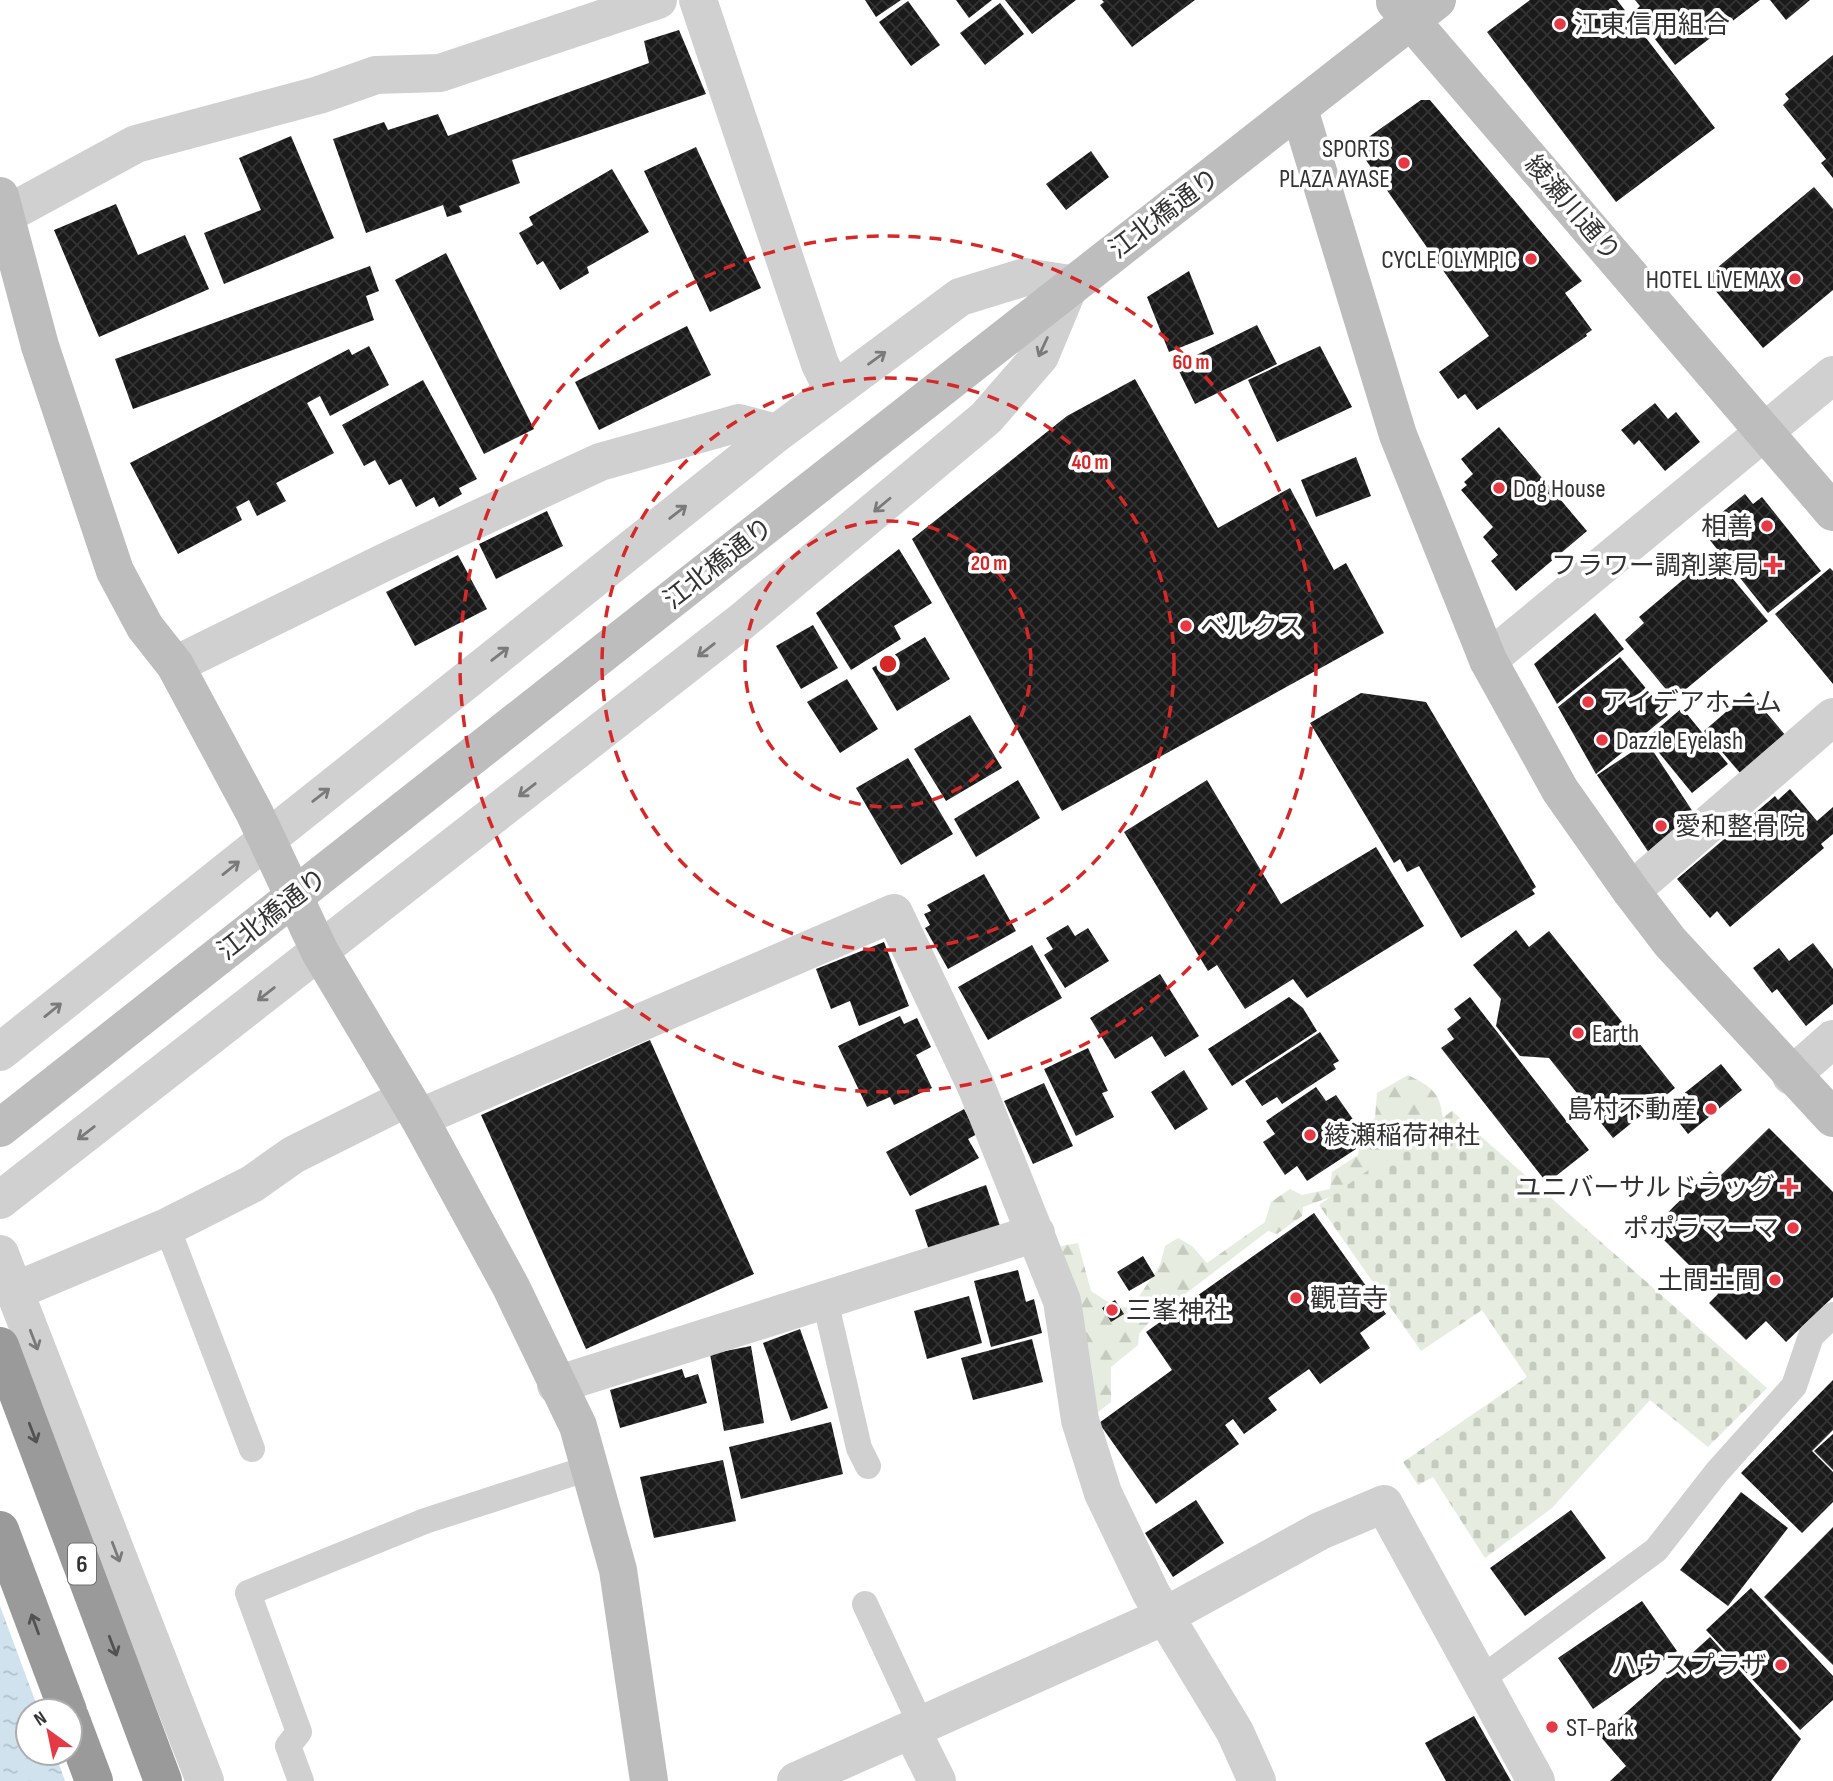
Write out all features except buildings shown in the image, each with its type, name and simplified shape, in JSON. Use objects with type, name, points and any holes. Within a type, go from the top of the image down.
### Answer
[{"type":"highway","name":"6","points":[[0,1346],[163,1781]]},
{"type":"highway","points":[[0,1530],[63,1697]]},
{"type":"highway","points":[[84,1754],[94,1781]]},
{"type":"street","points":[[649,1781],[618,1570],[578,1426],[511,1287],[413,1108],[320,952],[268,838],[174,665],[145,627],[115,571],[40,346],[2,209],[136,144],[319,95],[376,75],[440,73],[658,0]]},
{"type":"street","points":[[698,0],[820,364],[833,390]]},
{"type":"street","name":"江北橋通り","points":[[0,1128],[1070,284],[1299,109],[1414,7]]},
{"type":"street","name":"綾瀬川通り","points":[[1414,7],[1833,512]]},
{"type":"street","points":[[1299,109],[1398,435],[1488,660],[1560,790],[1631,891],[1670,942],[1791,1076],[1833,1118]]},
{"type":"street","points":[[0,1052],[778,433],[960,297],[1026,277],[1070,284],[1040,356],[985,418],[741,622],[0,1200]]},
{"type":"street","points":[[1488,660],[1833,375]]},
{"type":"street","points":[[174,665],[384,562],[600,462],[739,423],[778,433]]},
{"type":"street","points":[[1631,891],[1833,717]]},
{"type":"street","points":[[15,1291],[167,1227],[252,1184],[293,1155],[894,913],[976,1086],[1062,1301],[1080,1420],[1103,1493],[1151,1593],[1167,1615],[1235,1732],[1257,1781]]},
{"type":"street","points":[[1791,1076],[1833,1039]]},
{"type":"street","points":[[556,1385],[1036,1233]]},
{"type":"street","points":[[0,1254],[205,1781]]},
{"type":"street","points":[[796,1781],[1167,1615],[1321,1531],[1384,1504],[1536,1781]]},
{"type":"street","points":[[917,1729],[937,1781]]},
{"type":"lane","points":[[167,1227],[252,1449]]},
{"type":"lane","points":[[825,1300],[859,1448],[867,1466]]},
{"type":"lane","points":[[1481,1679],[1656,1550],[1717,1472],[1794,1386],[1811,1336],[1833,1315]]},
{"type":"lane","points":[[301,1781],[288,1746],[299,1732],[248,1593],[425,1521],[589,1468]]},
{"type":"lane","points":[[865,1604],[917,1729]]},
{"type":"green space","points":[[1408,1075],[1434,1092],[1440,1104],[1443,1121],[1336,1195],[1303,1207],[1302,1216],[1277,1234],[1268,1231],[1151,1320],[1139,1334],[1138,1345],[1111,1367],[1111,1402],[1097,1413],[1076,1300],[1061,1246],[1078,1243],[1091,1291],[1117,1308],[1132,1307],[1160,1265],[1165,1246],[1178,1238],[1192,1246],[1207,1263],[1265,1222],[1271,1202],[1290,1189],[1302,1195],[1330,1189],[1332,1172],[1358,1155],[1362,1130],[1375,1118],[1377,1093]]},
{"type":"green space","points":[[1452,1111],[1767,1388],[1708,1447],[1650,1400],[1552,1508],[1485,1558],[1433,1477],[1418,1485],[1403,1462],[1527,1377],[1482,1310],[1421,1351],[1319,1205]]},
{"type":"water","points":[[0,1606],[34,1697],[14,1697],[14,1767],[60,1767],[65,1781],[0,1781]]},
{"type":"place","name":"江東信用組合","points":[[1560,24]]},
{"type":"place","name":"SPORTS PLAZA AYASE","points":[[1404,163]]},
{"type":"place","name":"CYCLE OLYMPIC","points":[[1531,259]]},
{"type":"place","name":"HOTEL LiVEMAX","points":[[1795,279]]},
{"type":"place","name":"Dog House","points":[[1499,488]]},
{"type":"place","name":"相善","points":[[1767,526]]},
{"type":"place","name":"フラワー調剤薬局","points":[[1773,565]]},
{"type":"place","name":"ベルクス","points":[[1186,626]]},
{"type":"place","name":"アイデアホーム","points":[[1588,702]]},
{"type":"place","name":"Dazzle Eyelash","points":[[1602,740]]},
{"type":"place","name":"愛和整骨院","points":[[1661,826]]},
{"type":"place","name":"Earth","points":[[1578,1033]]},
{"type":"place","name":"島村不動産","points":[[1711,1109]]},
{"type":"place","name":"綾瀬稲荷神社","points":[[1310,1135]]},
{"type":"place","name":"ユニバーサルドラッグ","points":[[1789,1187]]},
{"type":"place","name":"ポポラマーマ","points":[[1793,1228]]},
{"type":"place","name":"土間土間","points":[[1775,1280]]},
{"type":"place","name":"觀音寺","points":[[1296,1298]]},
{"type":"place","name":"三峯神社","points":[[1112,1310]]},
{"type":"place","name":"ハウスプラザ","points":[[1781,1665]]},
{"type":"place","name":"ST-Park","points":[[1552,1727]]}]
